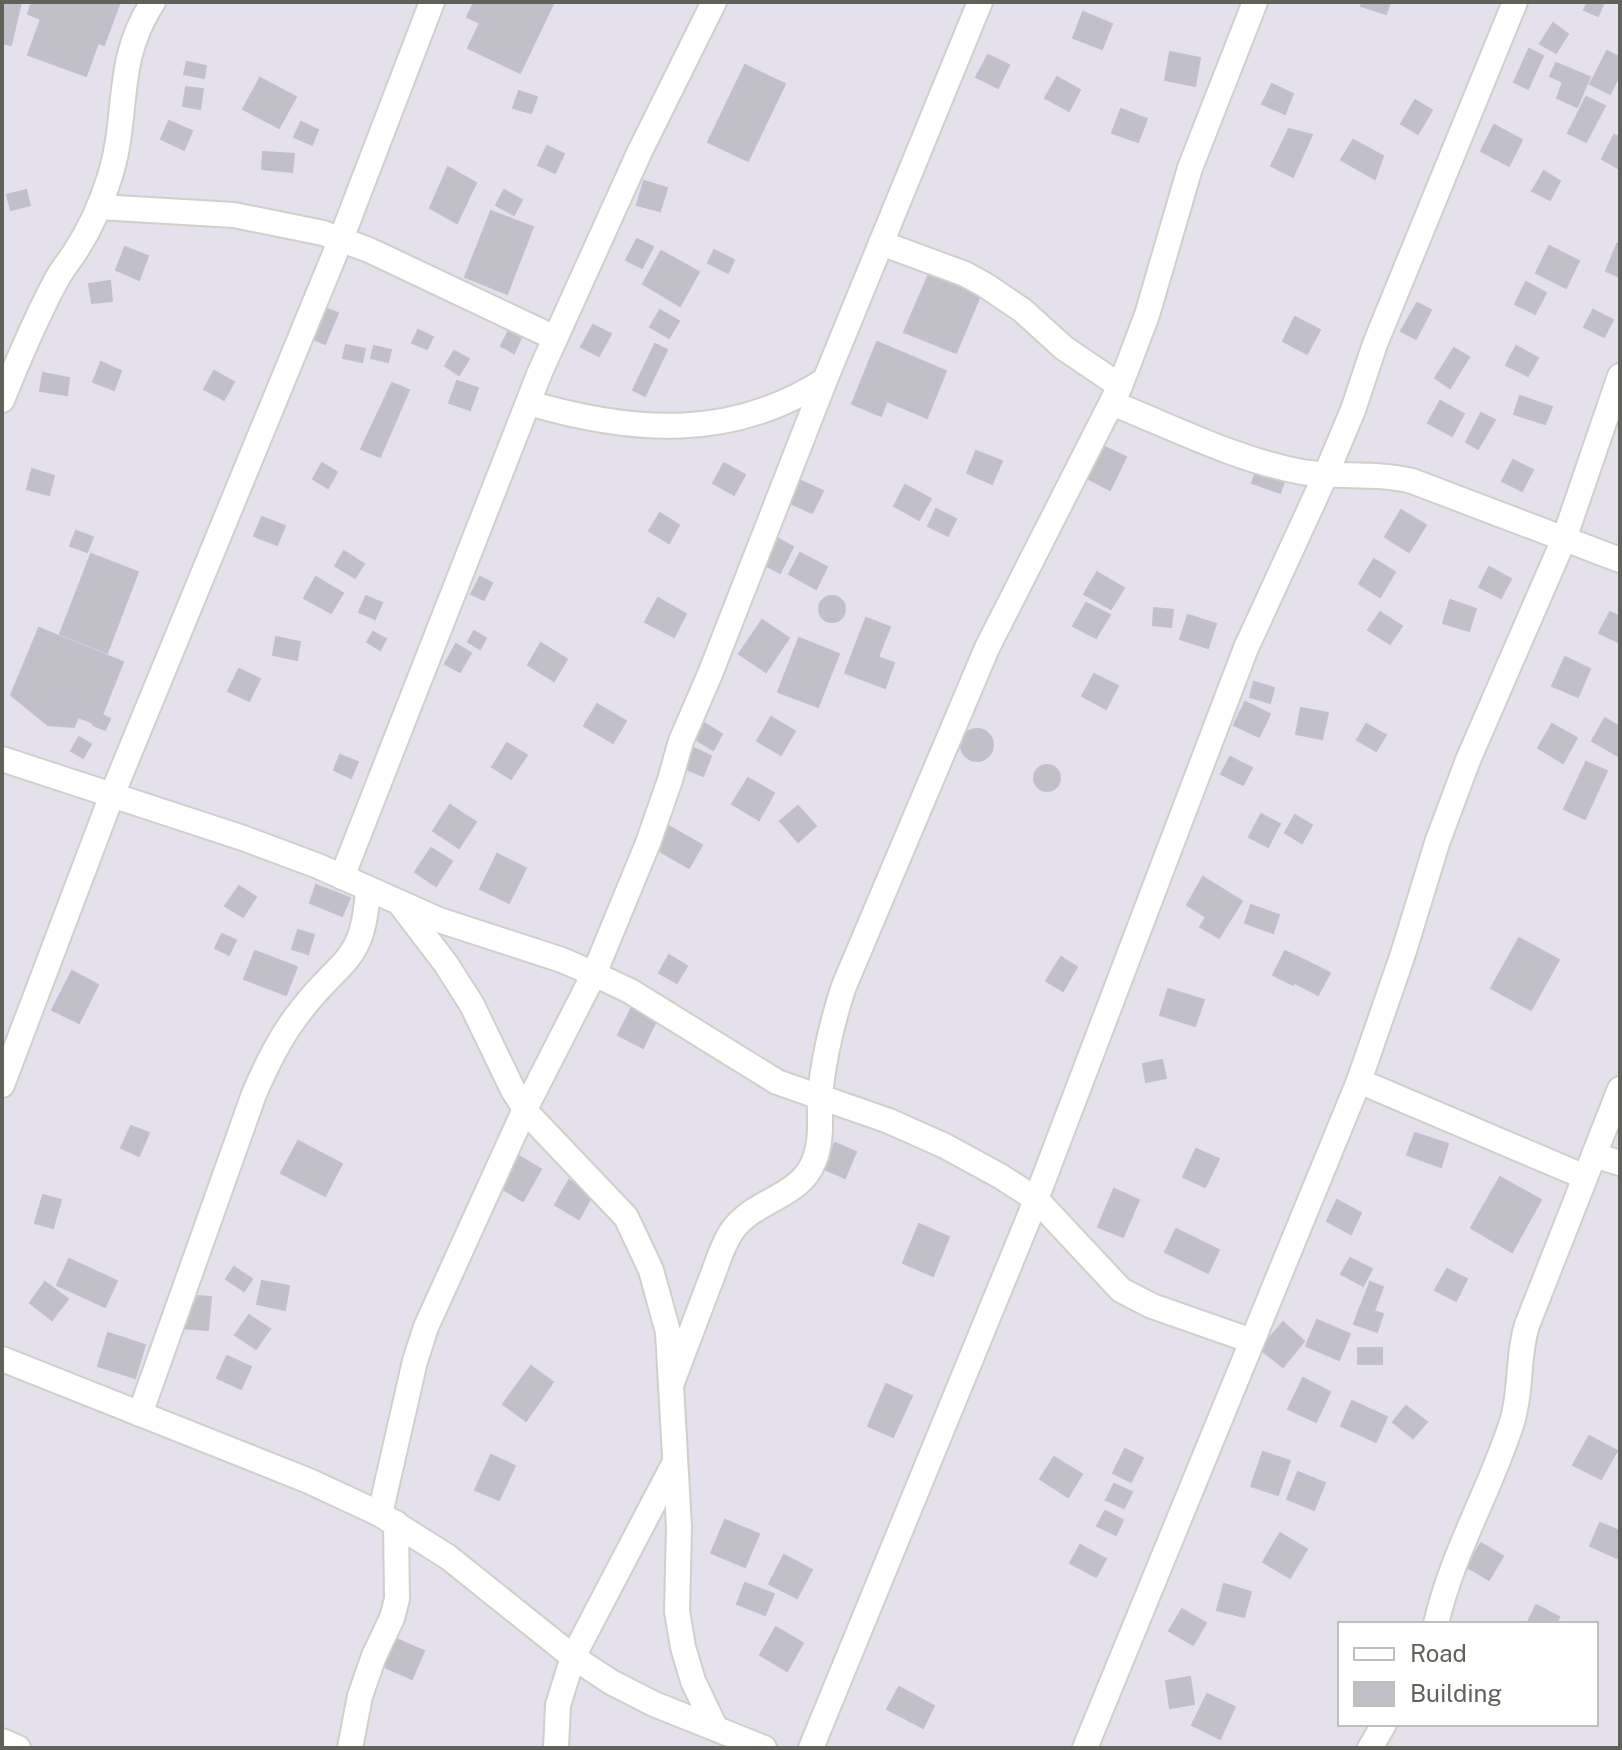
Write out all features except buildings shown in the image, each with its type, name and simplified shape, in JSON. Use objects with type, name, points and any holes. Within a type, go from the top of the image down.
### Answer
[{"type":"street","points":[[2,400],[34,323],[59,273],[88,230],[111,176],[118,145],[127,60],[153,2]]},
{"type":"street","points":[[2,1085],[112,795],[341,239],[432,2]]},
{"type":"street","points":[[342,877],[555,338],[640,151],[714,2]]},
{"type":"street","points":[[350,1748],[360,1696],[397,1599],[399,1579],[388,1518],[415,1361],[426,1327],[525,1109],[594,974],[648,843],[689,718],[710,674],[825,380],[980,2]]},
{"type":"street","points":[[671,1385],[730,1233],[756,1208],[787,1193],[801,1182],[815,1158],[822,1123],[820,1098],[830,1034],[844,986],[987,648],[1116,395],[1147,315],[1190,168],[1255,2]]},
{"type":"street","points":[[811,1748],[1036,1199],[1246,648],[1326,474],[1375,344],[1515,2]]},
{"type":"street","points":[[99,207],[234,215],[275,221],[341,239],[555,338]]},
{"type":"street","points":[[881,243],[965,274],[985,285],[1022,310],[1116,395],[1267,464],[1326,474],[1381,475],[1412,481],[1620,560]]},
{"type":"street","points":[[1085,1748],[1359,1081],[1437,843],[1468,760],[1564,539],[1620,376]]},
{"type":"street","points":[[529,403],[606,421],[707,425],[753,416],[778,407],[825,380]]},
{"type":"street","points":[[2,759],[243,838],[439,920],[562,960],[594,974],[630,991],[758,1073],[889,1121],[945,1146],[1019,1187],[1036,1199],[1121,1290],[1152,1306],[1252,1341]]},
{"type":"street","points":[[140,1414],[267,1064],[302,1008],[348,962],[366,917],[368,890]]},
{"type":"street","points":[[399,903],[446,964],[472,1005],[525,1109],[539,1128],[626,1217],[640,1243],[662,1300],[668,1332],[679,1527],[677,1611],[693,1681],[715,1727]]},
{"type":"street","points":[[1359,1081],[1589,1166],[1620,1163]]},
{"type":"street","points":[[1437,1622],[1448,1577],[1481,1503],[1512,1421],[1519,1382],[1521,1343],[1527,1325],[1589,1166],[1613,1117],[1620,1089]]},
{"type":"street","points":[[2,1359],[333,1491],[388,1518],[448,1557],[573,1657],[654,1704],[764,1748]]},
{"type":"street","points":[[556,1748],[558,1705],[573,1657],[675,1462]]},
{"type":"street","points":[[1370,1748],[1383,1726]]},
{"type":"street","points":[[2,1741],[18,1748]]}]
